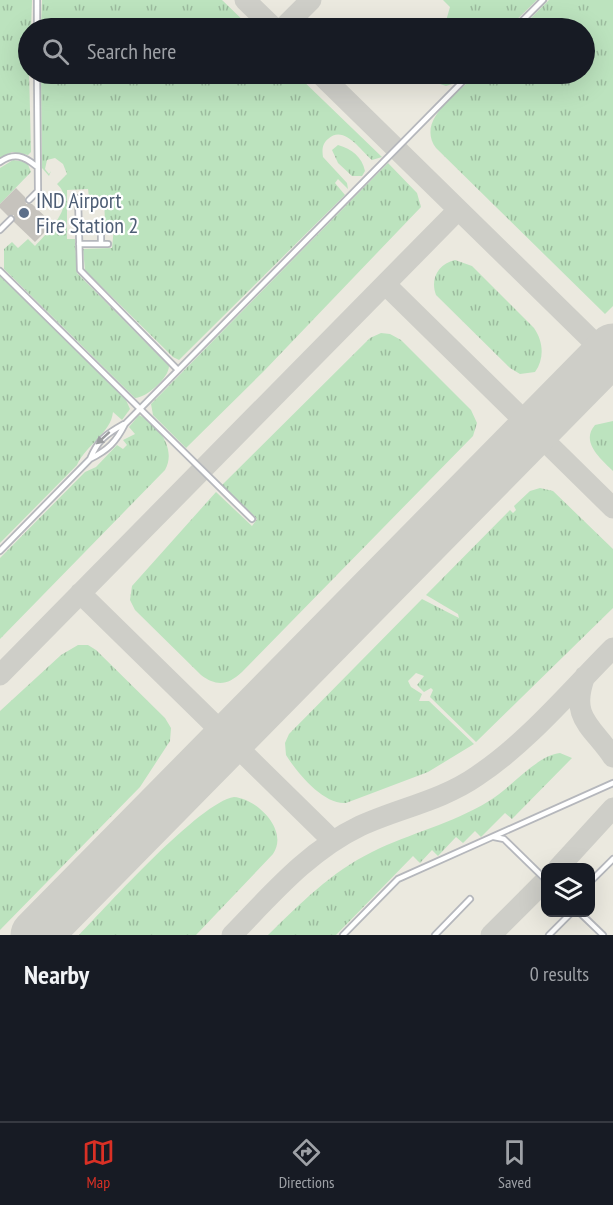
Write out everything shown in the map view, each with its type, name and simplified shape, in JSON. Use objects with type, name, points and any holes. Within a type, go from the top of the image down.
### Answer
[{"type":"lane","points":[[37,0],[37,18]]},
{"type":"lane","points":[[525,18],[543,0]]},
{"type":"lane","points":[[29,200],[38,191],[37,84]]},
{"type":"lane","points":[[0,551],[90,459],[107,451],[116,442],[125,424],[140,408],[460,84]]},
{"type":"lane","points":[[0,162],[7,158],[20,156],[36,166]]},
{"type":"lane","points":[[78,198],[79,264],[83,274],[178,370]]},
{"type":"lane","points":[[1,228],[11,219]]},
{"type":"lane","points":[[101,233],[101,244]]},
{"type":"lane","points":[[79,244],[108,244]]},
{"type":"lane","points":[[0,271],[252,519]]},
{"type":"lane","points":[[90,459],[97,443],[106,434],[125,424]]},
{"type":"lane","points":[[343,935],[397,881],[613,783]]},
{"type":"lane","points":[[492,837],[504,839],[541,875]]},
{"type":"lane","points":[[595,878],[613,859]]},
{"type":"lane","points":[[435,935],[470,899]]},
{"type":"lane","points":[[549,935],[567,917]]},
{"type":"lane","points":[[584,917],[603,935]]},
{"type":"green space","points":[[0,0],[32,0],[31,18],[18,18],[18,84],[29,84],[31,152],[28,155],[12,152],[0,158]]},
{"type":"green space","points":[[42,0],[222,0],[241,18],[41,18]]},
{"type":"green space","points":[[443,0],[537,0],[518,18],[447,18],[450,7]]},
{"type":"green space","points":[[549,0],[613,0],[613,306],[605,314],[436,148],[431,138],[431,127],[435,117],[466,84],[595,84],[595,18],[531,18]]},
{"type":"green space","points":[[41,84],[306,84],[382,157],[372,160],[352,140],[340,135],[334,135],[326,141],[323,147],[323,157],[347,183],[348,189],[338,179],[335,183],[345,195],[179,360],[173,357],[85,270],[83,249],[112,248],[114,227],[111,223],[105,223],[104,197],[89,197],[88,189],[67,190],[67,239],[75,239],[77,273],[169,366],[165,376],[156,386],[145,395],[135,398],[4,269],[4,249],[12,242],[18,248],[28,239],[35,246],[54,225],[63,208],[63,192],[57,184],[67,174],[63,164],[55,158],[47,160],[45,169],[49,174],[51,171],[49,176],[42,168]]},
{"type":"green space","points":[[338,145],[352,151],[359,158],[365,171],[362,176],[352,176],[338,163],[332,150]]},
{"type":"green space","points":[[13,160],[27,162],[31,172],[0,204],[0,168]]},
{"type":"green space","points":[[388,163],[417,193],[421,207],[264,371],[186,448],[153,415],[151,404]]},
{"type":"green space","points":[[455,260],[472,266],[534,328],[542,350],[535,372],[520,374],[510,368],[436,295],[434,283],[437,273],[444,265]]},
{"type":"green space","points":[[0,276],[126,400],[130,409],[122,420],[113,412],[108,426],[77,465],[0,543]]},
{"type":"green space","points":[[381,333],[390,334],[401,340],[471,410],[477,423],[473,436],[242,672],[232,680],[222,683],[207,679],[135,610],[130,600],[132,586],[216,492],[252,526],[257,519],[222,485],[370,338]]},
{"type":"green space","points":[[139,415],[153,424],[164,438],[169,454],[165,470],[0,639],[0,558],[85,472],[96,467],[117,445],[123,449],[127,445],[123,440],[135,434],[129,427]]},
{"type":"green space","points":[[613,421],[613,471],[594,450],[590,438],[595,425]]},
{"type":"green space","points":[[540,488],[553,491],[613,549],[613,608],[476,742],[430,697],[433,690],[431,688],[424,692],[417,685],[424,676],[416,673],[408,681],[411,687],[422,694],[419,701],[429,701],[474,744],[428,772],[346,803],[329,799],[320,793],[304,779],[286,755],[285,743],[289,734],[422,599],[459,618],[458,614],[426,595],[510,510],[513,513],[516,510],[514,506],[530,491]]},
{"type":"green space","points":[[78,645],[88,645],[96,650],[165,718],[171,728],[170,741],[140,787],[0,930],[0,711],[61,655]]},
{"type":"green space","points":[[560,753],[572,758],[512,819],[505,813],[481,837],[475,831],[463,843],[456,837],[438,856],[432,850],[420,863],[413,856],[336,935],[268,935],[317,889],[357,860],[386,845],[475,809],[497,796],[542,760]]},
{"type":"green space","points":[[234,797],[243,799],[261,810],[274,826],[277,845],[273,854],[196,935],[79,935],[177,835],[219,803]]},
{"type":"building","name":"IND Airport Fire Station 2","points":[[16,188],[25,197],[26,204],[32,204],[53,224],[35,242],[14,222],[14,215],[8,216],[0,208],[0,204]]},
{"type":"taxiway","points":[[245,0],[264,18]]},
{"type":"taxiway","points":[[293,18],[311,0]]},
{"type":"taxiway","points":[[330,84],[613,361]]},
{"type":"taxiway","points":[[0,675],[458,210]]},
{"type":"taxiway","points":[[385,284],[613,508]]},
{"type":"taxiway","points":[[80,593],[333,841]]},
{"type":"taxiway","points":[[232,935],[291,875],[341,836],[360,826],[449,792],[496,763],[531,732],[613,648]]},
{"type":"taxiway","points":[[585,676],[581,690],[581,712],[585,721],[613,757]]},
{"type":"taxiway","points":[[563,863],[613,808]]},
{"type":"taxiway","points":[[491,935],[541,885]]},
{"type":"runway","points":[[36,935],[613,349]]},
{"type":"place","name":"IND Airport Fire Station 2","points":[[24,213]]}]
